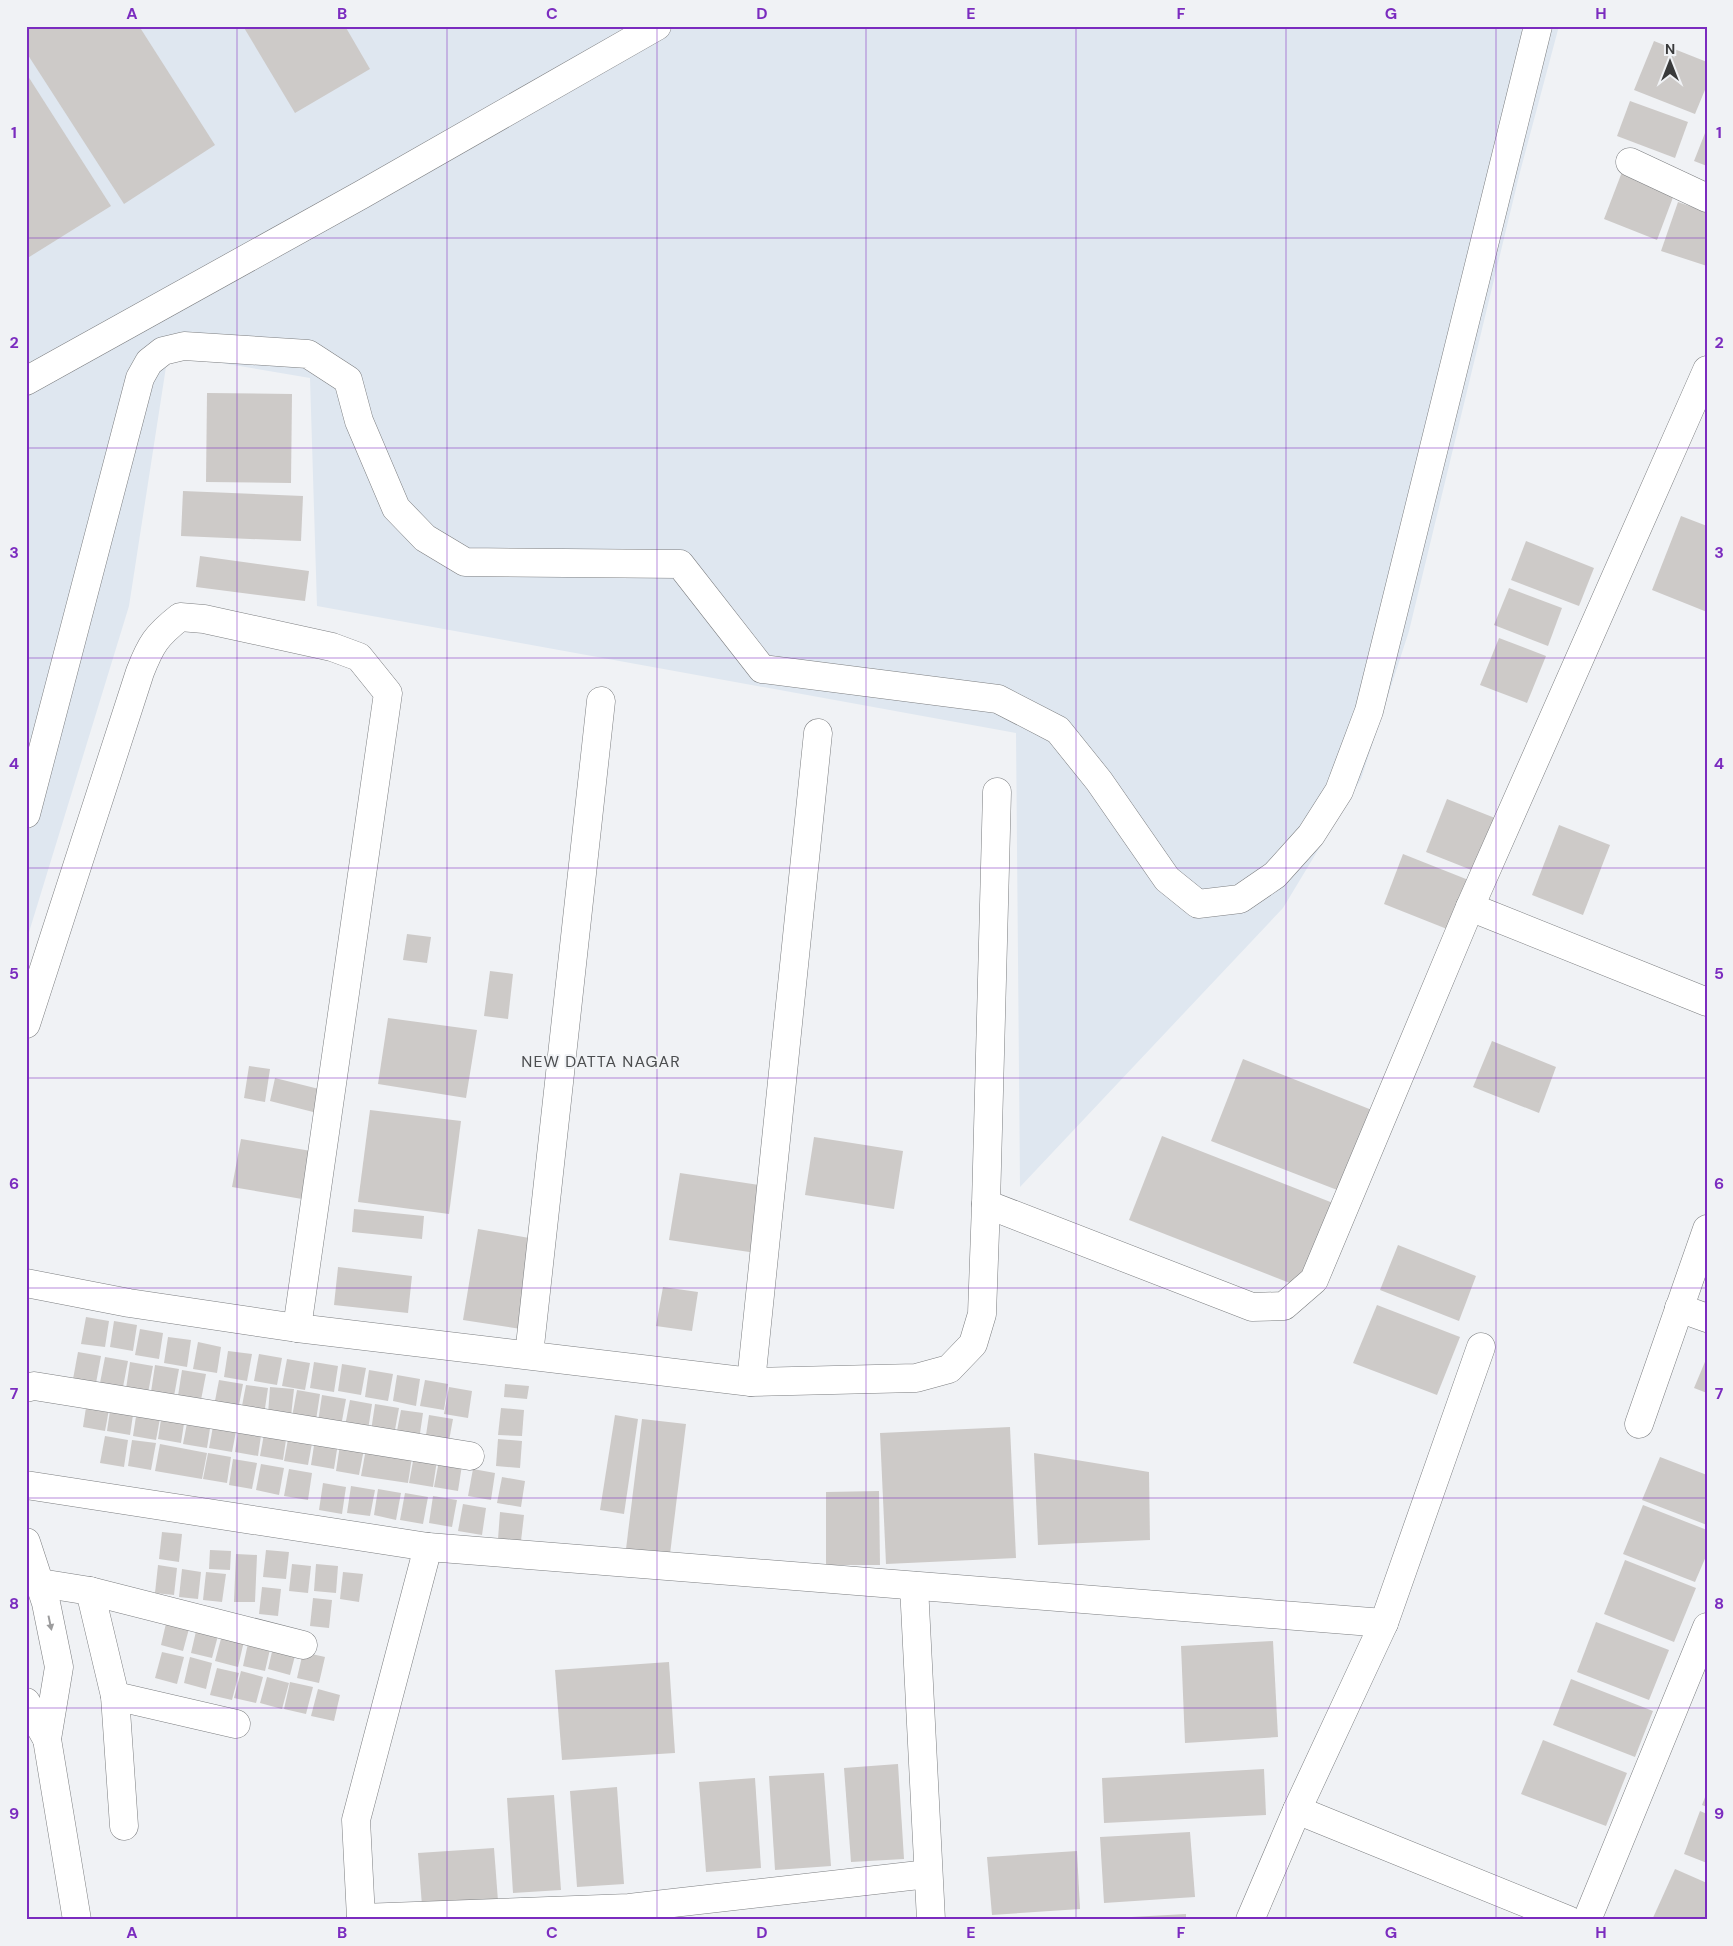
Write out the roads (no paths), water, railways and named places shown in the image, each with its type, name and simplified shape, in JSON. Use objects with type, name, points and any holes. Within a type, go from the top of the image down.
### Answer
[{"type":"street","points":[[26,381],[361,195],[657,26]]},
{"type":"street","points":[[26,814],[140,378],[149,362],[163,351],[184,346],[308,354],[348,380],[359,421],[396,508],[425,538],[465,562],[680,564],[762,669],[998,699],[1058,730],[1099,781],[1167,879],[1198,904],[1240,899],[1275,875],[1311,835],[1339,791],[1369,711],[1538,26]]},
{"type":"street","points":[[1630,162],[1707,198]]},
{"type":"street","points":[[986,1204],[1252,1307],[1284,1306],[1314,1280],[1470,908],[1707,370]]},
{"type":"street","points":[[26,1024],[140,672],[150,646],[161,632],[180,617],[204,619],[332,648],[359,657],[388,693],[297,1328]]},
{"type":"street","points":[[528,1355],[601,701]]},
{"type":"street","points":[[751,1382],[818,733]]},
{"type":"street","points":[[26,1283],[129,1303],[297,1328],[751,1382],[916,1378],[949,1368],[973,1344],[982,1314],[997,792]]},
{"type":"street","points":[[1470,908],[1707,1002]]},
{"type":"street","points":[[1639,1424],[1707,1229]]},
{"type":"street","points":[[1679,1308],[1707,1318]]},
{"type":"street","points":[[1250,1920],[1297,1810],[1384,1623],[1481,1347]]},
{"type":"street","points":[[26,1388],[34,1386],[470,1456]]},
{"type":"street","points":[[26,1485],[428,1547],[1384,1623]]},
{"type":"street","points":[[26,1542],[46,1603],[59,1667],[47,1739],[77,1920]]},
{"type":"street","points":[[428,1547],[356,1820],[361,1919],[629,1914],[928,1874]]},
{"type":"street","points":[[40,1583],[90,1591],[303,1645]]},
{"type":"street","points":[[914,1586],[931,1920]]},
{"type":"street","points":[[90,1591],[115,1696],[124,1826]]},
{"type":"street","points":[[1587,1920],[1707,1627]]},
{"type":"street","points":[[115,1696],[236,1724]]},
{"type":"street","points":[[26,1702],[47,1739]]},
{"type":"street","points":[[1297,1810],[1568,1920]]},
{"type":"district","name":"NEW DATTA NAGAR","points":[[601,1061]]}]
